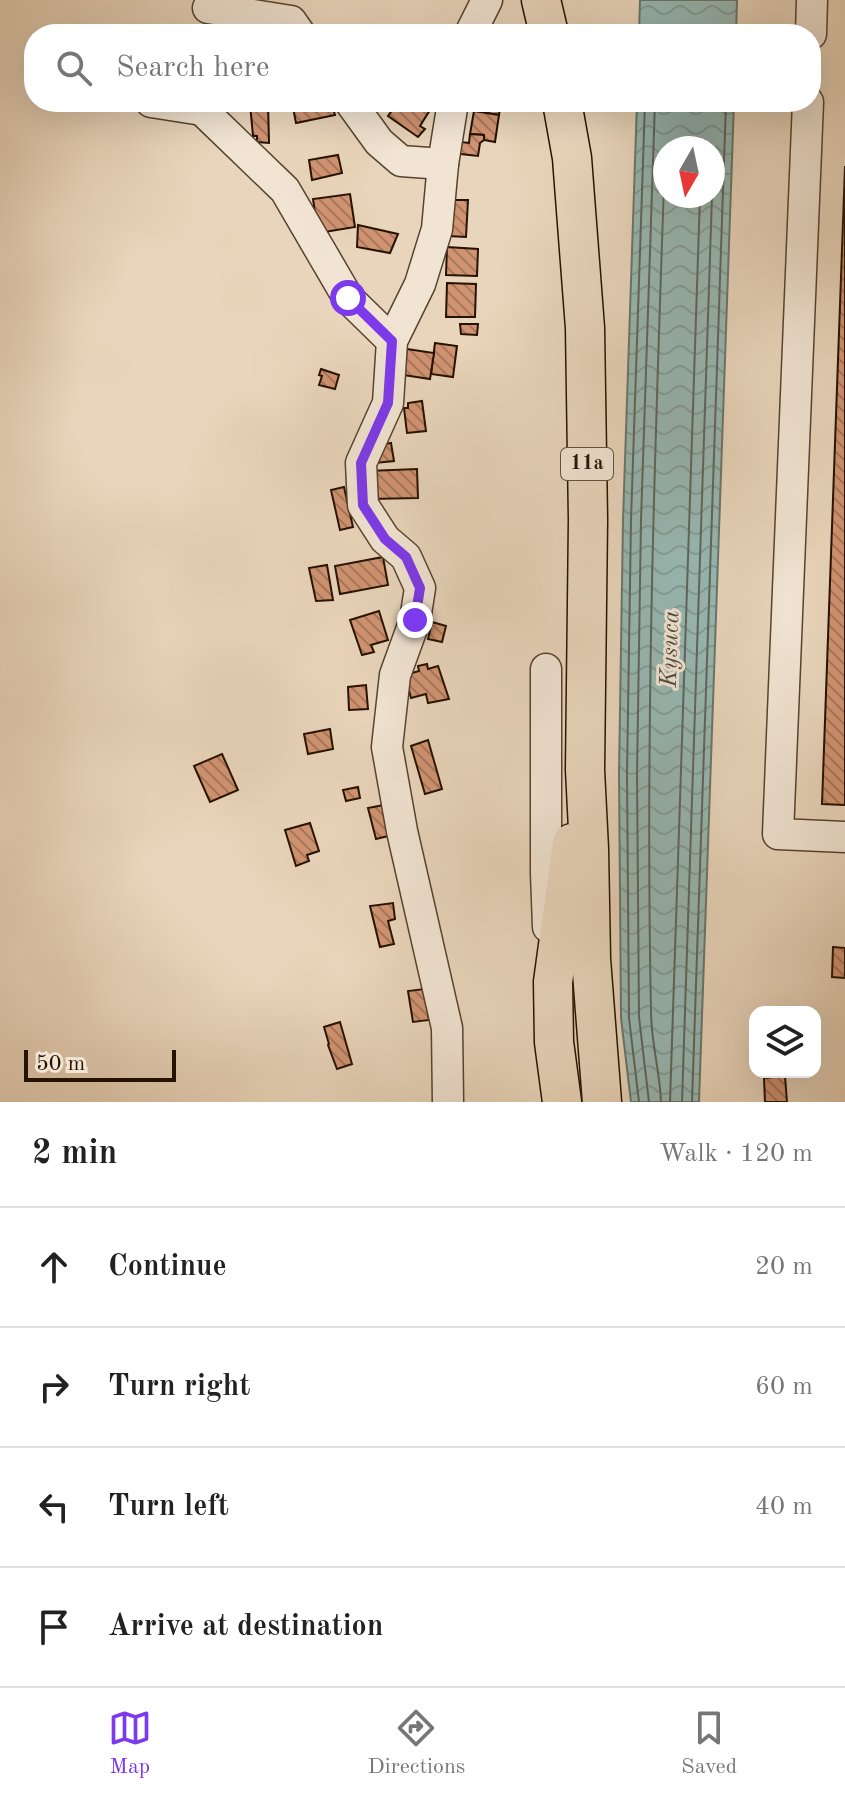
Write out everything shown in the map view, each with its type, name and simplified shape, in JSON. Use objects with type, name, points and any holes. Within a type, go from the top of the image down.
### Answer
[{"type":"main road","points":[[541,0],[547,24]]},
{"type":"main road","name":"11a","points":[[564,112],[572,158],[585,328],[588,520],[585,770],[591,959],[602,1102]]},
{"type":"main road","name":"11a","points":[[562,1102],[554,1042],[553,982],[566,874],[585,770]]},
{"type":"street","points":[[475,24],[487,0]]},
{"type":"street","points":[[811,24],[812,0]]},
{"type":"street","points":[[208,8],[298,18]]},
{"type":"street","points":[[204,112],[285,190],[348,298],[392,341]]},
{"type":"street","points":[[357,112],[379,142],[401,161],[443,164]]},
{"type":"street","points":[[448,1102],[447,1028],[402,831],[387,747],[395,675],[415,620],[420,588],[406,557],[385,539],[363,505],[361,463],[388,403],[392,341],[420,284],[437,229],[451,112]]},
{"type":"street","points":[[808,112],[778,834],[845,837]]},
{"type":"street","points":[[546,669],[546,873],[554,1042]]},
{"type":"water","points":[[640,0],[737,0],[736,24],[639,24]]},
{"type":"water","name":"Kysuca","points":[[637,112],[734,112],[699,1102],[631,1102],[621,1018],[619,774],[623,520]]},
{"type":"building","points":[[251,112],[268,112],[269,143],[257,142],[257,136],[253,136]]},
{"type":"building","points":[[294,112],[334,112],[335,115],[296,123]]},
{"type":"building","points":[[391,112],[429,112],[420,126],[425,129],[418,137],[388,116]]},
{"type":"building","points":[[474,112],[499,115],[495,142],[484,140],[484,135],[470,134]]},
{"type":"building","points":[[470,134],[484,135],[478,156],[452,153],[453,141],[469,143]]},
{"type":"building","points":[[338,155],[342,173],[312,180],[309,160]]},
{"type":"building","points":[[845,166],[845,805],[822,804]]},
{"type":"building","points":[[350,194],[355,227],[318,233],[313,199]]},
{"type":"building","points":[[450,200],[468,200],[466,237],[448,236]]},
{"type":"building","points":[[358,225],[398,234],[390,253],[357,247]]},
{"type":"building","points":[[447,247],[478,249],[477,276],[446,275]]},
{"type":"building","points":[[447,283],[476,284],[475,317],[446,317]]},
{"type":"building","points":[[460,324],[478,324],[477,335],[461,334]]},
{"type":"building","points":[[435,343],[457,346],[453,377],[431,374]]},
{"type":"building","points":[[407,349],[434,353],[430,379],[403,375]]},
{"type":"building","points":[[321,369],[339,375],[335,389],[319,385]]},
{"type":"building","points":[[422,401],[426,431],[407,433],[404,408],[408,408],[408,403]]},
{"type":"building","points":[[391,443],[394,461],[375,463],[373,446]]},
{"type":"building","points":[[417,469],[418,498],[370,499],[368,471]]},
{"type":"building","points":[[344,487],[353,527],[340,530],[331,490]]},
{"type":"building","points":[[383,557],[388,585],[340,594],[335,566]]},
{"type":"building","points":[[327,565],[333,600],[316,601],[309,568]]},
{"type":"building","points":[[379,611],[388,640],[371,645],[374,652],[362,655],[350,620]]},
{"type":"building","points":[[432,622],[446,626],[442,642],[428,639]]},
{"type":"building","points":[[427,664],[428,669],[438,666],[449,699],[428,703],[426,694],[411,698],[405,675],[419,671],[418,666]]},
{"type":"building","points":[[366,685],[368,709],[349,710],[348,687]]},
{"type":"building","points":[[330,729],[333,749],[308,754],[304,734]]},
{"type":"building","points":[[428,740],[442,789],[425,794],[411,746]]},
{"type":"building","points":[[222,754],[238,790],[210,802],[194,766]]},
{"type":"building","points":[[358,787],[360,798],[346,801],[343,790]]},
{"type":"building","points":[[384,805],[392,835],[376,839],[368,808]]},
{"type":"building","points":[[310,823],[319,851],[307,855],[309,861],[296,866],[285,830]]},
{"type":"building","points":[[393,903],[395,919],[388,921],[394,944],[380,947],[370,906]]},
{"type":"building","points":[[833,947],[845,948],[845,978],[832,977]]},
{"type":"building","points":[[424,989],[429,1020],[413,1022],[408,991]]},
{"type":"building","points":[[340,1022],[352,1064],[337,1069],[324,1027]]},
{"type":"building","points":[[764,1078],[785,1078],[787,1102],[765,1102]]},
{"type":"route","points":[[348,298],[392,341],[388,403],[361,463],[363,505],[385,539],[406,557],[420,588],[415,620]]}]
